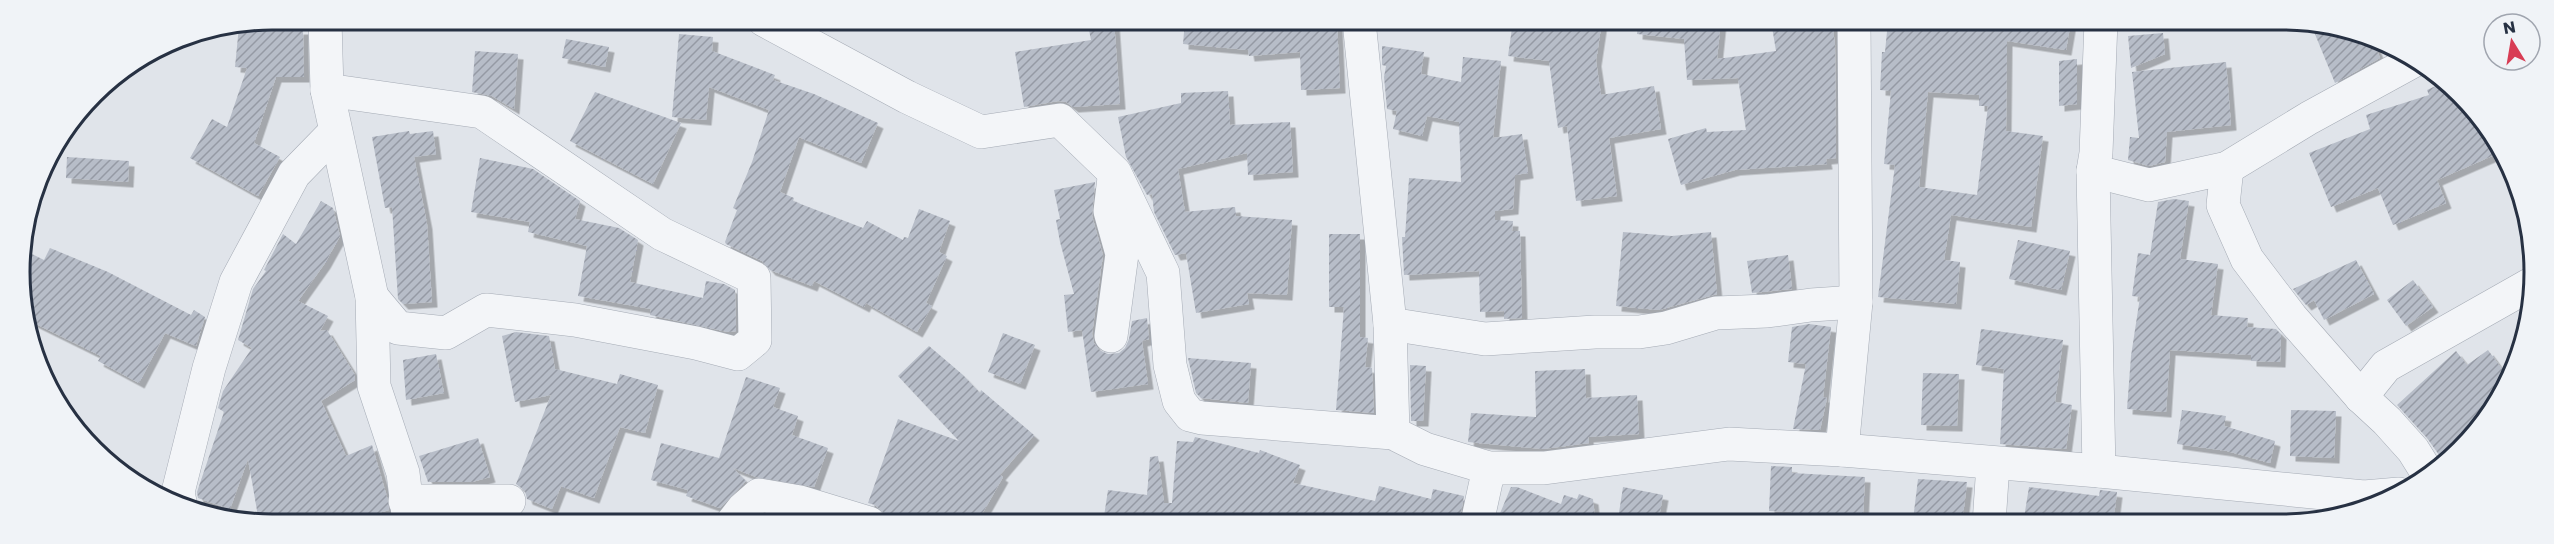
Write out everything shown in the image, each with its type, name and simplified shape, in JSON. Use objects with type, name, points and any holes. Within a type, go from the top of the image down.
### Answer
[{"type":"street","points":[[326,30],[327,90],[372,297],[374,386],[403,472],[407,512],[509,501]]},
{"type":"street","points":[[783,30],[907,97],[981,132],[1060,120],[1115,173],[1163,273],[1170,365],[1179,401],[1190,415],[1202,418],[1393,433],[1425,449],[1489,468],[1544,468],[1729,444],[1842,450],[2099,471],[2364,497],[2375,496]]},
{"type":"street","points":[[1360,30],[1390,324],[1393,433]]},
{"type":"street","points":[[1842,450],[1856,302],[1854,30]]},
{"type":"street","points":[[2099,471],[2093,171],[2096,153],[2101,30]]},
{"type":"street","points":[[2093,171],[2149,185],[2227,168],[2403,62]]},
{"type":"street","points":[[327,90],[482,112],[662,234],[753,278],[755,340],[738,354],[696,343],[575,320],[486,310],[446,333],[398,328],[372,297]]},
{"type":"street","points":[[179,496],[209,368],[236,282],[294,174],[335,132]]},
{"type":"street","points":[[2227,168],[2223,205],[2247,259],[2291,317],[2361,398],[2400,435],[2424,468]]},
{"type":"street","points":[[1111,336],[1122,254],[1110,211],[1115,173]]},
{"type":"street","points":[[2361,398],[2386,366],[2523,289]]},
{"type":"street","points":[[1390,324],[1485,339],[1595,332],[1639,332],[1666,328],[1716,313],[1856,302]]},
{"type":"street","points":[[1990,514],[1993,464]]},
{"type":"street","points":[[1479,514],[1489,468]]},
{"type":"street","points":[[739,514],[759,495],[800,502],[839,514]]},
{"type":"building","points":[[303,30],[304,77],[276,77],[254,143],[280,157],[258,196],[190,158],[212,119],[227,127],[247,68],[235,67],[238,32]]},
{"type":"building","points":[[1089,30],[1115,30],[1120,104],[1073,107],[1066,102],[1058,101],[1024,107],[1015,52],[1091,40]]},
{"type":"building","points":[[1184,30],[1337,30],[1340,88],[1301,90],[1300,52],[1249,56],[1248,50],[1183,44]]},
{"type":"building","points":[[1512,30],[1601,30],[1596,61],[1601,95],[1654,86],[1661,129],[1609,138],[1617,196],[1576,201],[1567,126],[1558,128],[1549,61],[1508,56]]},
{"type":"building","points":[[1637,30],[1720,30],[1717,59],[1776,51],[1772,30],[1833,30],[1836,158],[1826,159],[1827,164],[1735,170],[1681,185],[1668,139],[1706,128],[1707,132],[1746,130],[1738,78],[1687,80],[1684,39],[1637,34]]},
{"type":"building","points":[[1887,30],[2069,30],[2066,50],[2007,41],[2006,131],[2043,136],[2031,227],[1951,215],[1944,260],[1960,262],[1956,304],[1878,297],[1895,165],[1884,164],[1891,91],[1880,90],[1882,52],[1885,52]],"holes":[[[1928,92],[1979,95],[1979,106],[1988,106],[1977,195],[1919,187]]]},
{"type":"building","points":[[2314,32],[2345,38],[2375,48],[2380,58],[2335,83]]},
{"type":"building","points":[[2163,33],[2165,54],[2131,68],[2128,36]]},
{"type":"building","points":[[679,34],[713,37],[712,51],[775,75],[773,80],[814,94],[878,123],[861,163],[799,137],[780,192],[794,198],[793,201],[863,228],[867,221],[903,240],[904,237],[908,238],[919,209],[950,221],[939,252],[947,256],[926,303],[932,306],[917,332],[866,303],[864,307],[814,281],[812,286],[770,270],[762,261],[726,244],[737,210],[733,208],[752,162],[769,110],[709,87],[706,120],[672,117]]},
{"type":"building","points":[[566,39],[609,47],[605,67],[562,58]]},
{"type":"building","points":[[1382,46],[1424,52],[1421,74],[1461,82],[1463,57],[1501,61],[1493,138],[1522,134],[1528,173],[1515,175],[1513,209],[1495,211],[1495,220],[1513,221],[1512,231],[1520,231],[1522,318],[1504,319],[1504,311],[1480,312],[1479,271],[1404,275],[1402,237],[1405,237],[1409,178],[1461,182],[1459,122],[1427,116],[1422,136],[1393,129],[1397,111],[1387,109],[1384,77],[1386,66],[1382,65]]},
{"type":"building","points":[[475,51],[518,54],[514,109],[492,96],[472,92]]},
{"type":"building","points":[[2077,59],[2077,104],[2059,106],[2059,61]]},
{"type":"building","points":[[2226,62],[2231,125],[2167,132],[2165,162],[2149,166],[2128,160],[2130,137],[2139,138],[2132,72]]},
{"type":"building","points":[[2436,86],[2442,90],[2464,112],[2494,155],[2437,180],[2446,203],[2393,225],[2378,188],[2331,207],[2309,153],[2370,129],[2366,115],[2429,95],[2427,90]]},
{"type":"building","points":[[1228,91],[1230,125],[1290,122],[1293,172],[1248,175],[1247,153],[1178,169],[1185,212],[1235,207],[1236,216],[1292,220],[1287,295],[1247,293],[1249,304],[1196,313],[1186,253],[1175,255],[1154,212],[1152,194],[1147,195],[1126,157],[1118,117],[1181,103],[1181,93]]},
{"type":"building","points":[[595,92],[681,123],[653,184],[570,141]]},
{"type":"building","points":[[409,131],[410,134],[433,131],[436,154],[414,157],[427,224],[432,302],[403,304],[398,299],[392,207],[385,208],[372,137]]},
{"type":"building","points":[[67,157],[129,161],[128,182],[66,178]]},
{"type":"building","points":[[480,158],[533,169],[580,201],[575,219],[619,228],[638,240],[630,282],[703,298],[706,281],[724,284],[735,290],[736,331],[728,332],[650,315],[651,309],[578,296],[587,246],[528,232],[530,222],[471,212]]},
{"type":"building","points":[[1095,182],[1092,216],[1103,255],[1092,334],[1094,343],[1099,350],[1108,354],[1119,353],[1125,348],[1129,339],[1132,321],[1147,318],[1149,339],[1142,341],[1148,384],[1091,392],[1082,330],[1068,332],[1064,295],[1074,294],[1060,242],[1056,220],[1060,219],[1054,190]]},
{"type":"building","points":[[2174,199],[2189,201],[2180,259],[2218,264],[2211,315],[2248,318],[2247,327],[2276,329],[2281,334],[2280,362],[2251,361],[2251,355],[2170,350],[2166,412],[2127,409],[2131,356],[2140,297],[2132,296],[2138,253],[2150,255],[2158,202]]},
{"type":"building","points":[[321,201],[333,208],[340,236],[325,263],[298,301],[328,316],[320,331],[327,330],[355,375],[355,380],[321,401],[346,456],[372,445],[389,510],[375,514],[257,513],[248,459],[230,509],[198,498],[197,492],[224,412],[218,408],[223,391],[252,348],[238,340],[253,289],[266,271],[264,270],[283,234],[296,244]]},
{"type":"building","points":[[1623,232],[1672,236],[1711,232],[1717,294],[1659,310],[1616,306]]},
{"type":"building","points":[[1329,234],[1360,234],[1360,337],[1368,338],[1365,367],[1372,368],[1374,413],[1336,410],[1344,307],[1329,307]]},
{"type":"building","points":[[2018,240],[2070,251],[2061,290],[2009,279]]},
{"type":"building","points":[[50,248],[108,272],[191,315],[194,310],[205,317],[196,346],[165,333],[139,383],[98,361],[101,356],[36,324],[32,304],[31,254],[44,260]]},
{"type":"building","points":[[1788,255],[1792,289],[1752,293],[1747,261]]},
{"type":"building","points":[[2356,260],[2374,294],[2324,320],[2314,300],[2306,305],[2293,289]]},
{"type":"building","points":[[2413,280],[2433,307],[2406,326],[2387,300]]},
{"type":"building","points":[[1809,324],[1831,327],[1823,397],[1827,398],[1820,430],[1793,429],[1806,364],[1788,362],[1792,327]]},
{"type":"building","points":[[1981,329],[2063,340],[2055,402],[2072,405],[2066,449],[2000,444],[2004,369],[1976,365]]},
{"type":"building","points":[[516,332],[549,336],[555,369],[617,384],[620,374],[658,385],[645,433],[620,427],[594,498],[561,486],[552,509],[527,499],[525,491],[516,484],[551,395],[515,402],[502,336]]},
{"type":"building","points":[[1003,333],[1035,345],[1020,384],[988,372]]},
{"type":"building","points":[[929,346],[980,393],[981,390],[1034,435],[1000,475],[1003,477],[982,514],[887,514],[875,505],[868,503],[898,419],[959,441],[898,376]]},
{"type":"building","points":[[2488,350],[2503,371],[2492,393],[2474,419],[2440,456],[2397,405],[2456,351],[2467,365]]},
{"type":"building","points":[[436,354],[444,393],[406,400],[403,360]]},
{"type":"building","points":[[1188,358],[1251,363],[1248,403],[1201,398],[1196,393]]},
{"type":"building","points":[[1410,365],[1426,366],[1423,421],[1411,421]]},
{"type":"building","points":[[1585,369],[1586,398],[1637,395],[1639,434],[1588,437],[1589,443],[1543,449],[1468,442],[1471,413],[1536,417],[1535,371]]},
{"type":"building","points":[[1923,373],[1959,374],[1957,426],[1921,425]]},
{"type":"building","points":[[746,377],[780,388],[773,407],[798,416],[792,435],[828,448],[814,487],[756,477],[733,468],[746,481],[720,508],[686,496],[688,490],[651,480],[661,443],[719,458]]},
{"type":"building","points":[[2182,410],[2226,416],[2224,426],[2275,441],[2270,463],[2227,451],[2177,444]]},
{"type":"building","points":[[2291,410],[2336,411],[2334,458],[2290,456]]},
{"type":"building","points":[[1195,437],[1259,453],[1260,450],[1300,465],[1293,483],[1375,501],[1379,486],[1431,499],[1433,489],[1464,496],[1461,514],[1104,514],[1108,490],[1147,495],[1150,457],[1158,456],[1164,503],[1172,503],[1177,441],[1193,442]]},
{"type":"building","points":[[478,438],[490,477],[472,482],[428,482],[419,456]]},
{"type":"building","points":[[1771,466],[1792,467],[1792,473],[1865,477],[1863,514],[1792,514],[1792,512],[1769,511]]},
{"type":"building","points":[[1918,479],[1967,482],[1963,514],[1914,514]]},
{"type":"building","points":[[1511,487],[1517,487],[1561,504],[1564,495],[1577,499],[1579,494],[1593,499],[1595,514],[1500,514]]},
{"type":"building","points":[[1623,487],[1663,495],[1660,514],[1619,514]]},
{"type":"building","points":[[2029,487],[2099,496],[2100,490],[2117,492],[2114,514],[2025,514]]}]
